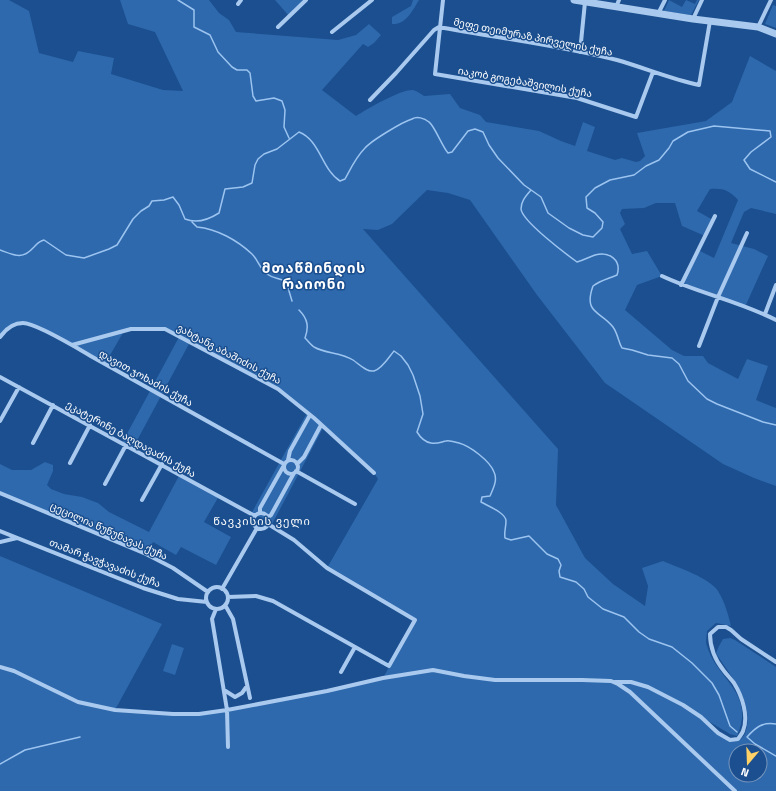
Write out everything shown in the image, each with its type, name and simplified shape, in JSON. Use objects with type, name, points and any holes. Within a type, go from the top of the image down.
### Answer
[{"type":"street","points":[[238,4],[242,0]]},
{"type":"street","points":[[278,27],[306,0]]},
{"type":"street","points":[[332,32],[372,0]]},
{"type":"street","name":"იაკობ გოგებაშვილის ქუჩა","points":[[443,0],[435,74],[577,98],[636,117],[652,72]]},
{"type":"street","points":[[574,0],[658,14],[758,27],[776,34]]},
{"type":"street","points":[[616,7],[620,0]]},
{"type":"street","points":[[658,14],[665,0]]},
{"type":"street","points":[[693,19],[702,0]]},
{"type":"street","points":[[758,27],[771,0]]},
{"type":"street","points":[[580,52],[585,2]]},
{"type":"street","name":"მეფე თეიმურაზ პირველის ქუჩა","points":[[439,28],[618,60],[699,86],[710,21]]},
{"type":"street","points":[[370,100],[434,30],[439,28]]},
{"type":"street","points":[[681,285],[715,216]]},
{"type":"street","points":[[699,346],[718,297],[747,233]]},
{"type":"street","points":[[662,276],[681,285],[765,314],[776,320]]},
{"type":"street","points":[[765,314],[776,285]]},
{"type":"street","name":"დავით ჯოხაძის ქუჩა","points":[[0,337],[12,326],[22,323],[31,325],[72,346],[284,465]]},
{"type":"street","name":"ვახტანგ აბაშიძის ქუჩა","points":[[72,346],[131,329],[164,329],[278,389],[310,415],[374,472]]},
{"type":"street","name":"ეკატერინე ბაღდავაძის ქუჩა","points":[[0,377],[54,405],[255,516]]},
{"type":"street","points":[[0,421],[19,387]]},
{"type":"street","points":[[32,443],[54,405]]},
{"type":"street","points":[[260,513],[260,508],[288,460],[290,451],[310,415]]},
{"type":"street","points":[[70,463],[90,425]]},
{"type":"street","points":[[258,528],[265,528],[268,524],[268,517],[271,515],[298,468],[297,464],[304,456],[320,425]]},
{"type":"street","points":[[106,484],[126,445]]},
{"type":"street","points":[[288,460],[294,460],[297,464]]},
{"type":"street","points":[[142,500],[162,464]]},
{"type":"street","points":[[284,465],[284,470],[288,473],[295,472],[355,504]]},
{"type":"street","name":"ცეცილია წუწუნავას ქუჩა","points":[[0,493],[146,554],[173,568],[208,592]]},
{"type":"street","points":[[258,528],[254,523],[255,516],[260,513],[266,514],[268,517]]},
{"type":"street","points":[[228,597],[256,596],[273,601],[389,666],[415,620],[327,568],[294,540],[268,524]]},
{"type":"street","points":[[222,589],[258,528]]},
{"type":"street","name":"თამარ ჭავჭავაძის ქუჩა","points":[[0,531],[143,588],[178,599],[207,602]]},
{"type":"street","points":[[0,542],[17,538]]},
{"type":"street","points":[[216,609],[209,605],[206,598],[208,592],[215,588],[222,589],[228,597],[228,601],[225,605],[216,609],[212,619],[227,710],[228,747]]},
{"type":"street","points":[[225,605],[233,619],[250,698]]},
{"type":"street","points":[[0,667],[14,671],[78,702],[115,710],[199,714],[327,691],[383,678],[433,670],[495,680],[582,680],[631,682],[648,687],[683,705],[718,733],[730,740],[738,739],[743,731],[745,720],[742,702],[734,682],[723,670],[714,654],[710,645],[710,634],[718,627],[726,627],[741,639],[776,662]]},
{"type":"street","points":[[341,672],[355,647]]},
{"type":"street","points":[[611,681],[630,692],[735,791]]},
{"type":"street","points":[[223,690],[235,697],[242,693],[247,686]]},
{"type":"shaded area","points":[[0,0],[9,0],[29,11],[39,53],[73,62],[78,51],[114,58],[111,74],[163,90],[183,91],[155,32],[128,24],[120,0],[209,0],[219,13],[229,20],[236,32],[338,40],[356,35],[369,24],[381,35],[368,47],[363,44],[322,90],[356,116],[384,100],[408,91],[414,90],[424,96],[450,94],[460,108],[480,115],[486,122],[539,131],[575,146],[583,122],[595,127],[587,151],[615,160],[622,158],[636,162],[640,161],[645,156],[637,133],[706,121],[732,102],[750,56],[776,71],[776,214],[751,208],[744,212],[731,243],[754,249],[768,256],[745,307],[681,285],[698,250],[714,258],[738,200],[729,192],[722,189],[710,189],[697,211],[713,220],[705,236],[682,226],[675,203],[656,203],[644,208],[622,209],[620,213],[625,224],[620,229],[632,254],[647,251],[662,276],[637,285],[625,310],[672,350],[684,356],[703,356],[708,363],[738,379],[747,359],[768,366],[756,400],[776,408],[776,486],[723,464],[605,383],[537,295],[470,200],[448,193],[427,190],[392,224],[378,230],[363,229],[558,449],[556,505],[585,558],[613,584],[645,606],[648,586],[642,568],[663,561],[701,577],[714,586],[718,591],[731,626],[716,623],[707,631],[706,644],[712,658],[733,688],[738,698],[742,709],[742,721],[737,736],[730,734],[703,718],[730,742],[742,738],[746,731],[747,715],[743,696],[716,653],[723,639],[730,638],[735,640],[776,667],[776,791],[0,791],[0,556],[162,624],[115,710],[199,714],[227,710],[383,678],[415,620],[327,568],[378,479],[374,473],[323,428],[271,526],[269,520],[251,514],[307,413],[278,389],[190,342],[133,448],[122,443],[179,337],[164,329],[124,331],[105,364],[31,325],[17,324],[0,337]]},
{"type":"shaded area","points":[[275,0],[306,0],[289,16]]},
{"type":"shaded area","points":[[413,0],[419,0],[408,16],[397,24],[392,24],[392,17],[411,6]]},
{"type":"shaded area","points":[[669,0],[682,7],[686,0],[695,4],[697,0],[699,0],[691,15],[664,11]]},
{"type":"shaded area","points":[[773,5],[776,6],[776,28],[765,24]]},
{"type":"shaded area","points":[[45,462],[53,465],[53,471],[47,485],[51,489],[98,503],[109,512],[149,532],[180,474],[219,496],[204,522],[231,537],[216,565],[181,547],[176,555],[153,542],[146,554],[0,493],[0,464],[12,470],[31,470]]},
{"type":"shaded area","points":[[172,644],[184,648],[175,675],[163,671]]},
{"type":"waterway","points":[[178,0],[194,10],[194,27],[210,35],[218,52],[232,67],[237,70],[247,70],[250,73],[253,96],[256,101],[274,98],[282,101],[285,110],[284,127],[289,138]]},
{"type":"waterway","points":[[0,250],[14,255],[21,255],[29,252],[38,243],[44,240],[66,255],[84,258],[117,245],[133,219],[149,206],[152,201],[164,200],[173,197],[179,205],[185,219],[198,221],[211,218],[219,213],[225,189],[243,187],[252,183],[255,165],[258,159],[264,154],[277,149],[299,132],[312,141],[329,170],[340,181],[345,179],[356,159],[368,145],[394,128],[416,118],[425,119],[431,124],[448,153],[452,152],[468,131],[475,129],[483,132],[489,145],[498,158],[524,185],[541,197],[548,213],[569,228],[583,235],[593,237],[602,228],[603,222],[595,213],[587,208],[586,197],[595,188],[610,180],[634,175],[646,166],[659,160],[673,141],[688,132],[714,126],[770,131],[771,137],[751,152],[744,160],[750,169],[776,182]]},
{"type":"waterway","points":[[531,190],[523,201],[521,209],[523,214],[545,237],[577,262],[600,254],[605,254],[616,261],[618,265],[617,275],[593,286],[590,295],[590,302],[595,311],[613,327],[622,348],[648,355],[672,358],[679,364],[688,381],[707,399],[763,422],[776,425]]},
{"type":"waterway","points":[[192,222],[197,227],[212,230],[226,236],[246,249],[254,256],[267,274],[289,284],[289,291],[292,301]]},
{"type":"waterway","points":[[299,310],[307,323],[305,338],[313,346],[323,351],[348,357],[365,369],[371,371],[380,368],[394,351],[401,356],[413,375],[420,396],[423,414],[417,432],[423,439],[429,442],[435,443],[449,441],[469,447],[488,463],[495,475],[494,487],[490,496],[482,497],[481,502],[503,515],[506,521],[505,538],[511,540],[529,536],[547,554],[558,559],[561,565],[559,571],[560,577],[576,582],[584,589],[588,597],[603,609],[624,617],[639,632],[649,639],[672,647],[692,663],[712,683],[719,695],[730,726],[737,732]]},
{"type":"waterway","points":[[776,724],[760,726],[753,730],[747,737],[755,744],[776,756]]},
{"type":"waterway","points":[[0,764],[25,750],[80,737]]},
{"type":"district","name":"მთაწმინდის რაიონი","points":[[314,276]]},
{"type":"district","name":"წავკისის ველი","points":[[262,521]]}]
